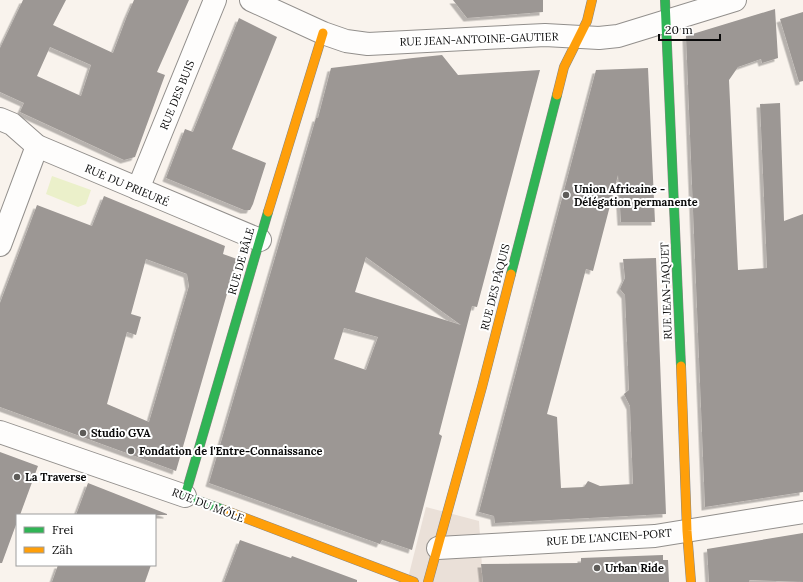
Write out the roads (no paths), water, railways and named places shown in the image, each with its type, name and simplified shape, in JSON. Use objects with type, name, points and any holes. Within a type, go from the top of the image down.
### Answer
[{"type":"street","name":"RUE DES BUIS","points":[[138,190],[215,0]]},
{"type":"street","name":"RUE JEAN-ANTOINE-GAUTIER","points":[[251,0],[323,33],[346,41],[368,44],[545,35],[599,38],[618,36],[665,10],[701,10],[735,0]]},
{"type":"street","name":"RUE DES PÂQUIS","points":[[428,582],[484,380],[564,67],[587,21],[592,0]]},
{"type":"street","points":[[674,0],[701,10]]},
{"type":"street","name":"RUE JEAN-JAQUET","points":[[665,10],[676,223],[691,582]]},
{"type":"street","name":"RUE DE BÂLE","points":[[185,496],[260,240],[323,33]]},
{"type":"street","name":"RUE DU PRIEURÉ","points":[[0,119],[12,124],[37,146],[138,190],[260,240]]},
{"type":"street","points":[[0,245],[37,146]]},
{"type":"street","name":"RUE DU MÔLE","points":[[0,432],[185,496],[414,582]]},
{"type":"street","name":"RUE DE L'ANCIEN-PORT","points":[[438,548],[655,536],[803,512]]},
{"type":"place","name":"Union Africaine - Délégation permanente","points":[[566,195]]},
{"type":"place","name":"Studio GVA","points":[[83,433]]},
{"type":"place","name":"Fondation de l'Entre-Connaissance","points":[[131,451]]},
{"type":"place","name":"La Traverse","points":[[17,477]]},
{"type":"place","name":"Urban Ride","points":[[597,568]]}]
